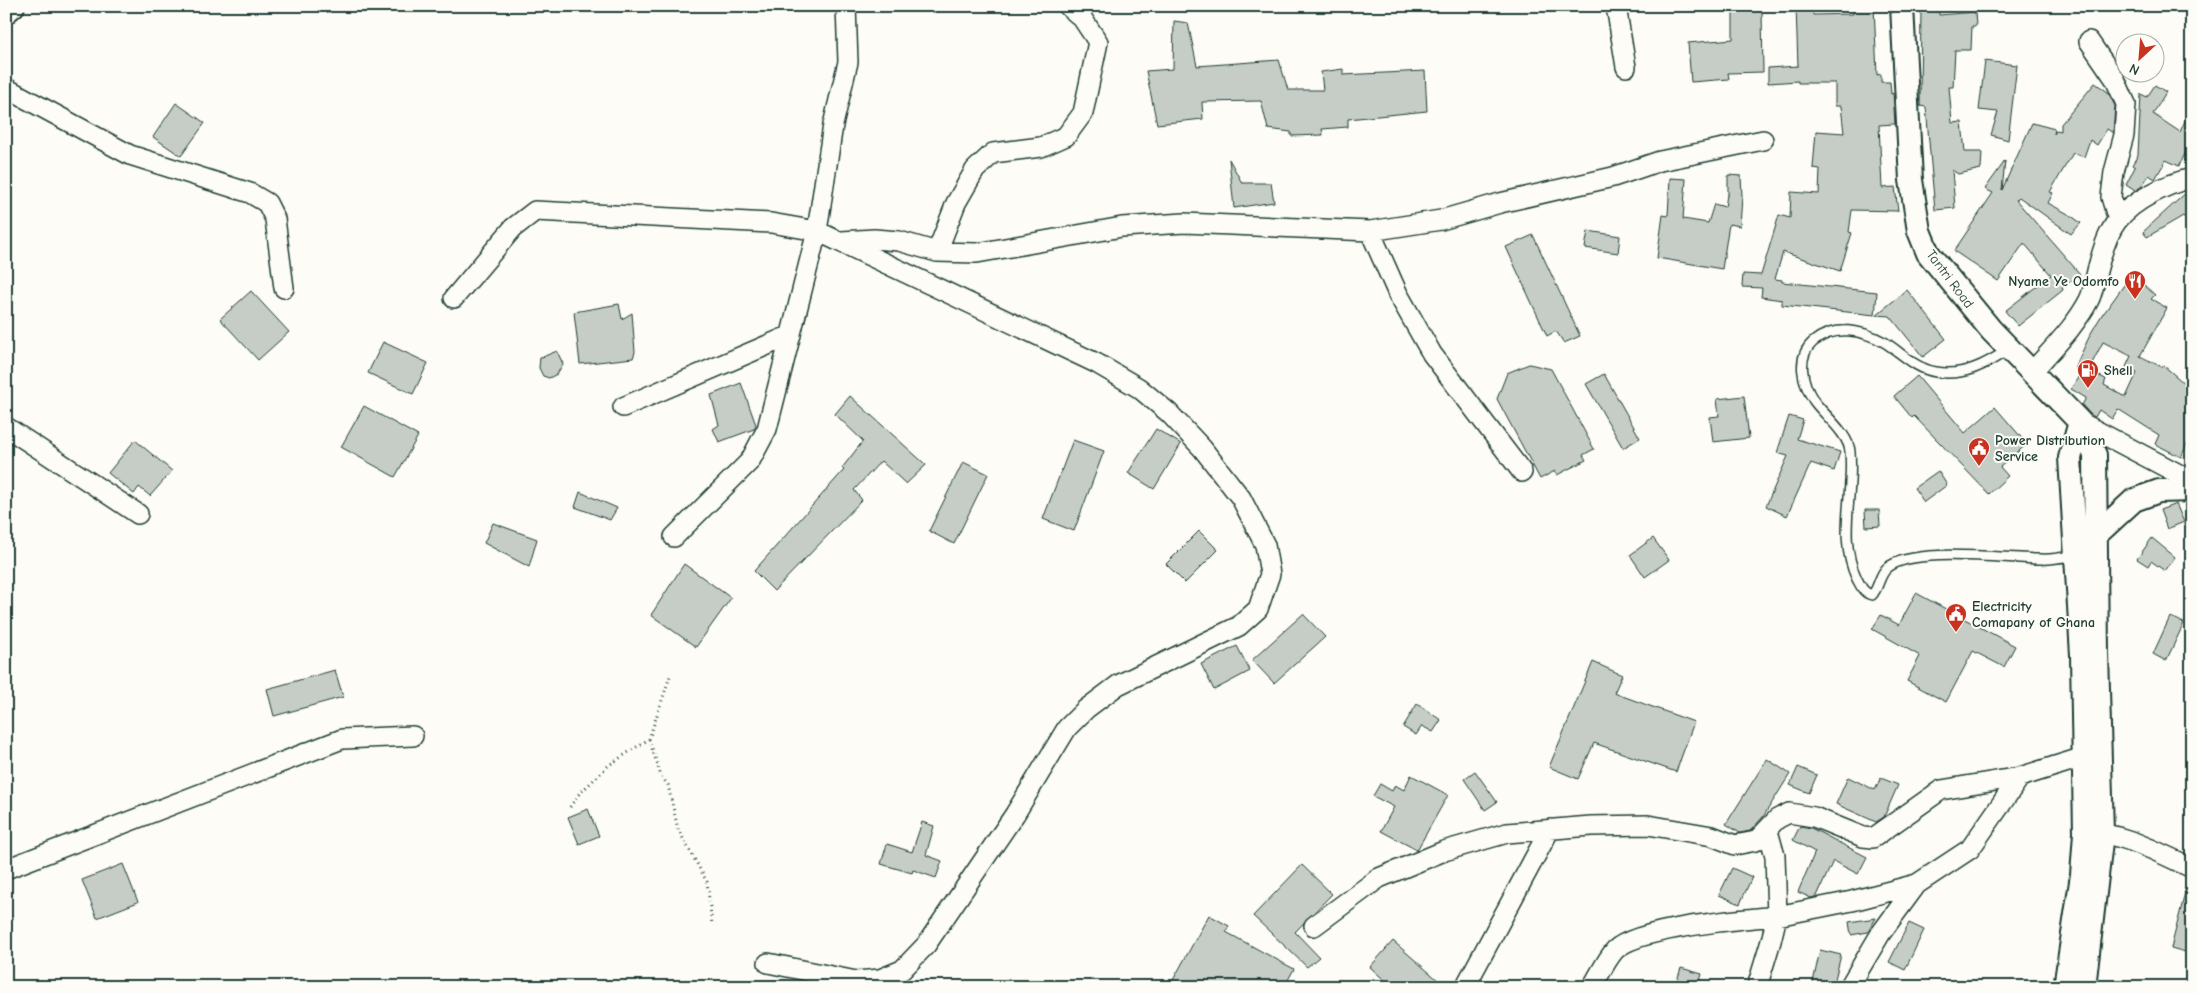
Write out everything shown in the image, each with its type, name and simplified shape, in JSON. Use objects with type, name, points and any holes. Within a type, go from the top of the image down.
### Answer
[{"type":"street","points":[[6,12],[13,6]]},
{"type":"street","points":[[674,537],[750,461],[767,429],[818,231],[833,126],[848,62],[846,6]]},
{"type":"street","points":[[938,252],[956,203],[975,170],[993,153],[1041,147],[1066,136],[1083,113],[1098,42],[1082,18],[1068,6]]},
{"type":"street","points":[[1616,6],[1626,67]]},
{"type":"street","name":"Tantri Road","points":[[1902,6],[1911,180],[1919,231],[1928,253],[1947,278],[2009,349],[2080,422],[2095,455],[2096,653],[2092,756]]},
{"type":"street","points":[[2089,41],[2115,80],[2126,104],[2124,135],[2114,172],[2111,196],[2118,220]]},
{"type":"street","points":[[6,88],[130,155],[250,193],[266,203],[275,219],[284,288]]},
{"type":"street","points":[[840,241],[874,239],[899,241],[938,252],[977,253],[1122,227],[1175,224],[1370,231],[1441,220],[1500,203],[1613,177],[1660,161],[1763,140]]},
{"type":"street","points":[[2032,372],[2082,313],[2090,298],[2107,241],[2118,220],[2146,196],[2174,182],[2192,178]]},
{"type":"street","points":[[454,298],[513,228],[535,210],[771,223],[818,231],[1096,363],[1139,388],[1169,413],[1189,434],[1241,498],[1265,545],[1270,574],[1258,609],[1239,626],[1118,686],[1086,708],[1067,728],[1042,766],[1015,814],[926,945],[902,970],[880,979],[856,981],[768,963]]},
{"type":"street","points":[[1370,231],[1398,294],[1432,354],[1522,472]]},
{"type":"street","points":[[624,406],[791,335]]},
{"type":"street","points":[[2084,987],[2093,833],[2092,756],[2082,655],[2070,458],[2080,422],[2192,481]]},
{"type":"street","points":[[6,428],[138,514]]},
{"type":"street","points":[[2096,535],[2134,500],[2159,491],[2192,490]]},
{"type":"street","points":[[6,869],[342,739],[413,736]]},
{"type":"street","points":[[1314,926],[1379,878],[1444,851],[1506,833],[1550,829],[1648,825],[1712,836],[1735,845],[1756,841],[1768,831],[1777,819],[1789,813],[1814,817],[1863,837],[1873,838],[1941,790],[2020,776],[2092,756]]},
{"type":"street","points":[[1849,987],[1880,933],[1917,884],[1970,849],[2020,776]]},
{"type":"street","points":[[1465,987],[1550,829]]},
{"type":"street","points":[[1757,987],[1772,941],[1776,916],[1775,856],[1768,831]]},
{"type":"street","points":[[2093,833],[2133,843],[2192,868]]},
{"type":"street","points":[[2065,987],[2082,875],[2093,833]]},
{"type":"street","points":[[1592,987],[1614,951],[1626,942],[1696,925],[1776,916],[1917,884]]},
{"type":"lane","points":[[2009,349],[1990,362],[1964,373],[1935,372],[1909,362],[1885,342],[1862,332],[1840,330],[1823,336],[1812,343],[1804,355],[1801,368],[1806,386],[1814,401],[1827,414],[1850,447],[1851,474],[1847,508],[1847,544],[1853,570],[1862,589],[1872,595],[1886,568],[1907,559],[1928,556],[1968,555],[2043,560],[2076,555]]},
{"type":"path","points":[[671,673],[650,739],[661,776],[668,785],[678,828],[707,882],[712,924]]},
{"type":"path","points":[[570,807],[578,795],[609,765],[650,739]]},
{"type":"building","points":[[1796,6],[1812,6],[1813,15],[1853,14],[1853,6],[1874,6],[1877,75],[1881,74],[1881,82],[1890,82],[1891,94],[1893,93],[1895,124],[1879,125],[1882,188],[1895,187],[1898,211],[1852,210],[1849,232],[1852,233],[1840,271],[1783,252],[1775,279],[1782,280],[1782,282],[1877,292],[1875,315],[1782,305],[1782,300],[1761,297],[1762,288],[1742,287],[1743,274],[1761,275],[1779,215],[1790,218],[1791,192],[1819,194],[1820,169],[1813,168],[1816,131],[1844,133],[1841,106],[1835,106],[1835,83],[1798,83],[1798,81],[1768,83],[1768,68],[1798,66]]},
{"type":"building","points":[[1921,6],[1939,6],[1939,15],[1975,12],[1976,26],[1972,26],[1971,50],[1955,50],[1953,87],[1949,87],[1952,123],[1962,122],[1965,152],[1982,152],[1981,169],[1958,174],[1952,170],[1955,208],[1935,210],[1926,107],[1920,106]]},
{"type":"building","points":[[1733,11],[1762,11],[1763,72],[1728,73],[1729,79],[1691,82],[1688,43],[1733,39]]},
{"type":"building","points":[[1174,21],[1188,23],[1197,66],[1279,60],[1288,90],[1323,90],[1321,72],[1343,69],[1343,75],[1425,71],[1427,111],[1348,119],[1348,127],[1322,129],[1323,135],[1291,136],[1291,132],[1268,129],[1261,101],[1202,102],[1203,119],[1157,124],[1146,71],[1173,69]]},
{"type":"building","points":[[1985,61],[2017,65],[2008,140],[1991,135],[1998,112],[1979,110]]},
{"type":"building","points":[[2095,83],[2108,92],[2115,106],[2113,133],[2107,129],[2097,145],[2090,140],[2084,157],[2073,153],[2050,192],[2053,193],[2048,203],[2081,223],[2071,234],[2019,197],[2016,200],[2080,274],[2018,326],[2005,311],[2051,275],[2024,243],[1998,281],[1954,251],[1993,193],[1985,189],[2005,161],[2002,190],[2032,123],[2055,129],[2054,134],[2057,130],[2061,131],[2061,124]]},
{"type":"building","points":[[2155,85],[2166,92],[2153,114],[2180,132],[2192,105],[2192,156],[2185,154],[2179,166],[2166,160],[2155,179],[2149,175],[2142,186],[2135,191],[2126,185],[2135,167],[2132,165],[2138,155],[2141,94],[2147,97]]},
{"type":"building","points":[[176,103],[205,123],[181,156],[153,137]]},
{"type":"building","points":[[1229,159],[1242,183],[1271,183],[1274,202],[1234,208]]},
{"type":"building","points":[[1728,175],[1741,176],[1742,196],[1740,226],[1729,224],[1722,269],[1657,258],[1663,215],[1668,216],[1670,178],[1686,179],[1683,219],[1708,223],[1714,204],[1725,207],[1728,195]]},
{"type":"building","points":[[2189,190],[2192,190],[2192,226],[2183,216],[2147,237],[2143,232]]},
{"type":"building","points":[[1588,231],[1620,236],[1618,253],[1585,248]]},
{"type":"building","points":[[1533,235],[1580,336],[1564,343],[1556,331],[1547,336],[1506,247]]},
{"type":"building","points":[[2132,274],[2155,295],[2151,299],[2167,308],[2140,356],[2162,367],[2163,365],[2192,390],[2192,434],[2181,457],[2155,444],[2159,435],[2118,409],[2112,419],[2099,410],[2095,417],[2091,415],[2082,405],[2086,398],[2071,389],[2082,371],[2075,367],[2091,333]],"holes":[[[2103,342],[2131,356],[2126,367],[2137,373],[2126,397],[2104,385],[2106,379],[2088,371]]]},
{"type":"building","points":[[1907,290],[1946,339],[1923,357],[1890,316],[1876,315]]},
{"type":"building","points":[[251,291],[289,332],[258,360],[220,319]]},
{"type":"building","points":[[619,304],[622,319],[632,313],[635,352],[633,358],[580,364],[574,312]]},
{"type":"building","points":[[383,342],[428,363],[413,394],[368,373]]},
{"type":"building","points":[[557,351],[563,364],[557,374],[549,378],[543,376],[539,368],[540,358]]},
{"type":"building","points":[[1529,364],[1551,369],[1594,449],[1583,455],[1586,460],[1557,475],[1555,471],[1540,479],[1497,399],[1507,373]]},
{"type":"building","points":[[1604,374],[1640,438],[1623,448],[1586,384]]},
{"type":"building","points":[[1917,376],[1965,433],[1995,407],[2027,444],[2000,467],[2008,476],[1989,494],[1914,416],[1912,418],[1894,396]]},
{"type":"building","points":[[741,383],[756,425],[754,429],[719,442],[713,429],[719,425],[711,395]]},
{"type":"building","points":[[850,396],[926,465],[906,484],[881,461],[854,490],[862,500],[774,591],[754,571],[844,470],[842,468],[863,441],[835,414]]},
{"type":"building","points":[[1744,396],[1749,438],[1713,442],[1710,417],[1719,416],[1717,399]]},
{"type":"building","points":[[364,406],[418,436],[395,477],[341,447]]},
{"type":"building","points":[[1789,416],[1803,420],[1797,439],[1840,452],[1834,471],[1811,463],[1787,516],[1766,506],[1788,456],[1777,453]]},
{"type":"building","points":[[1156,429],[1181,444],[1154,489],[1128,473]]},
{"type":"building","points":[[135,440],[172,471],[150,496],[139,487],[134,494],[108,473]]},
{"type":"building","points":[[1073,440],[1104,451],[1074,531],[1043,519]]},
{"type":"building","points":[[963,462],[988,474],[954,544],[929,531]]},
{"type":"building","points":[[1938,471],[1947,485],[1924,502],[1914,488]]},
{"type":"building","points":[[580,492],[617,508],[610,520],[575,507]]},
{"type":"building","points":[[2176,504],[2184,522],[2167,529],[2160,510]]},
{"type":"building","points":[[1865,510],[1879,510],[1880,526],[1866,527]]},
{"type":"building","points":[[493,523],[537,539],[529,567],[484,543]]},
{"type":"building","points":[[1199,531],[1218,550],[1185,583],[1166,564]]},
{"type":"building","points":[[1653,538],[1669,560],[1645,577],[1630,555]]},
{"type":"building","points":[[2152,538],[2175,557],[2165,571],[2151,561],[2148,566],[2137,559]]},
{"type":"building","points":[[684,564],[731,598],[696,647],[651,615]]},
{"type":"building","points":[[1916,593],[2015,646],[2004,667],[1973,651],[1946,702],[1907,681],[1920,656],[1872,629],[1881,615],[1899,625]]},
{"type":"building","points":[[1303,614],[1325,637],[1274,683],[1252,660]]},
{"type":"building","points":[[2170,617],[2184,623],[2166,661],[2153,654]]},
{"type":"building","points":[[1237,646],[1250,671],[1214,690],[1201,664]]},
{"type":"building","points":[[1593,662],[1622,675],[1614,693],[1694,722],[1676,772],[1594,743],[1578,779],[1549,767]]},
{"type":"building","points":[[335,670],[343,697],[274,716],[267,689]]},
{"type":"building","points":[[1417,704],[1441,720],[1433,732],[1422,726],[1416,735],[1403,727]]},
{"type":"building","points":[[1767,759],[1790,774],[1763,817],[1750,831],[1740,833],[1726,824]]},
{"type":"building","points":[[1798,767],[1817,775],[1809,793],[1790,785]]},
{"type":"building","points":[[1475,771],[1497,802],[1485,810],[1464,779]]},
{"type":"building","points":[[1411,775],[1448,795],[1417,850],[1381,831],[1394,807],[1373,796],[1380,784],[1392,791],[1395,785],[1404,790]]},
{"type":"building","points":[[1848,777],[1875,790],[1881,778],[1898,785],[1884,817],[1876,822],[1836,804]]},
{"type":"building","points":[[588,809],[599,836],[579,844],[568,817]]},
{"type":"building","points":[[922,822],[934,826],[926,855],[942,861],[936,878],[913,870],[912,873],[881,864],[887,844],[912,852]]},
{"type":"building","points":[[1800,826],[1811,828],[1867,857],[1858,874],[1833,861],[1817,896],[1811,898],[1798,892],[1815,852],[1793,840]]},
{"type":"building","points":[[123,864],[138,902],[97,918],[82,880]]},
{"type":"building","points":[[1302,865],[1332,894],[1295,932],[1319,957],[1307,967],[1253,916]]},
{"type":"building","points":[[1732,868],[1752,877],[1740,904],[1719,895]]},
{"type":"building","points":[[2187,885],[2192,886],[2192,944],[2189,953],[2171,948]]},
{"type":"building","points":[[1209,915],[1229,926],[1226,932],[1294,969],[1284,987],[1207,987],[1199,982],[1196,987],[1186,987],[1173,980]]},
{"type":"building","points":[[1876,918],[1868,932],[1851,935],[1849,922]]},
{"type":"building","points":[[1909,923],[1924,930],[1905,970],[1889,962]]},
{"type":"building","points":[[1393,941],[1446,987],[1392,987],[1370,967]]},
{"type":"building","points":[[1820,950],[1841,955],[1833,987],[1812,987]]},
{"type":"building","points":[[1681,968],[1702,974],[1698,987],[1675,987]]},
{"type":"place","name":"Nyame Ye Odomfo","points":[[2135,300]]},
{"type":"place","name":"Shell","points":[[2088,389]]},
{"type":"place","name":"Power Distribution Service","points":[[1979,467]]},
{"type":"place","name":"Electricity Comapany of Ghana","points":[[1956,633]]}]
